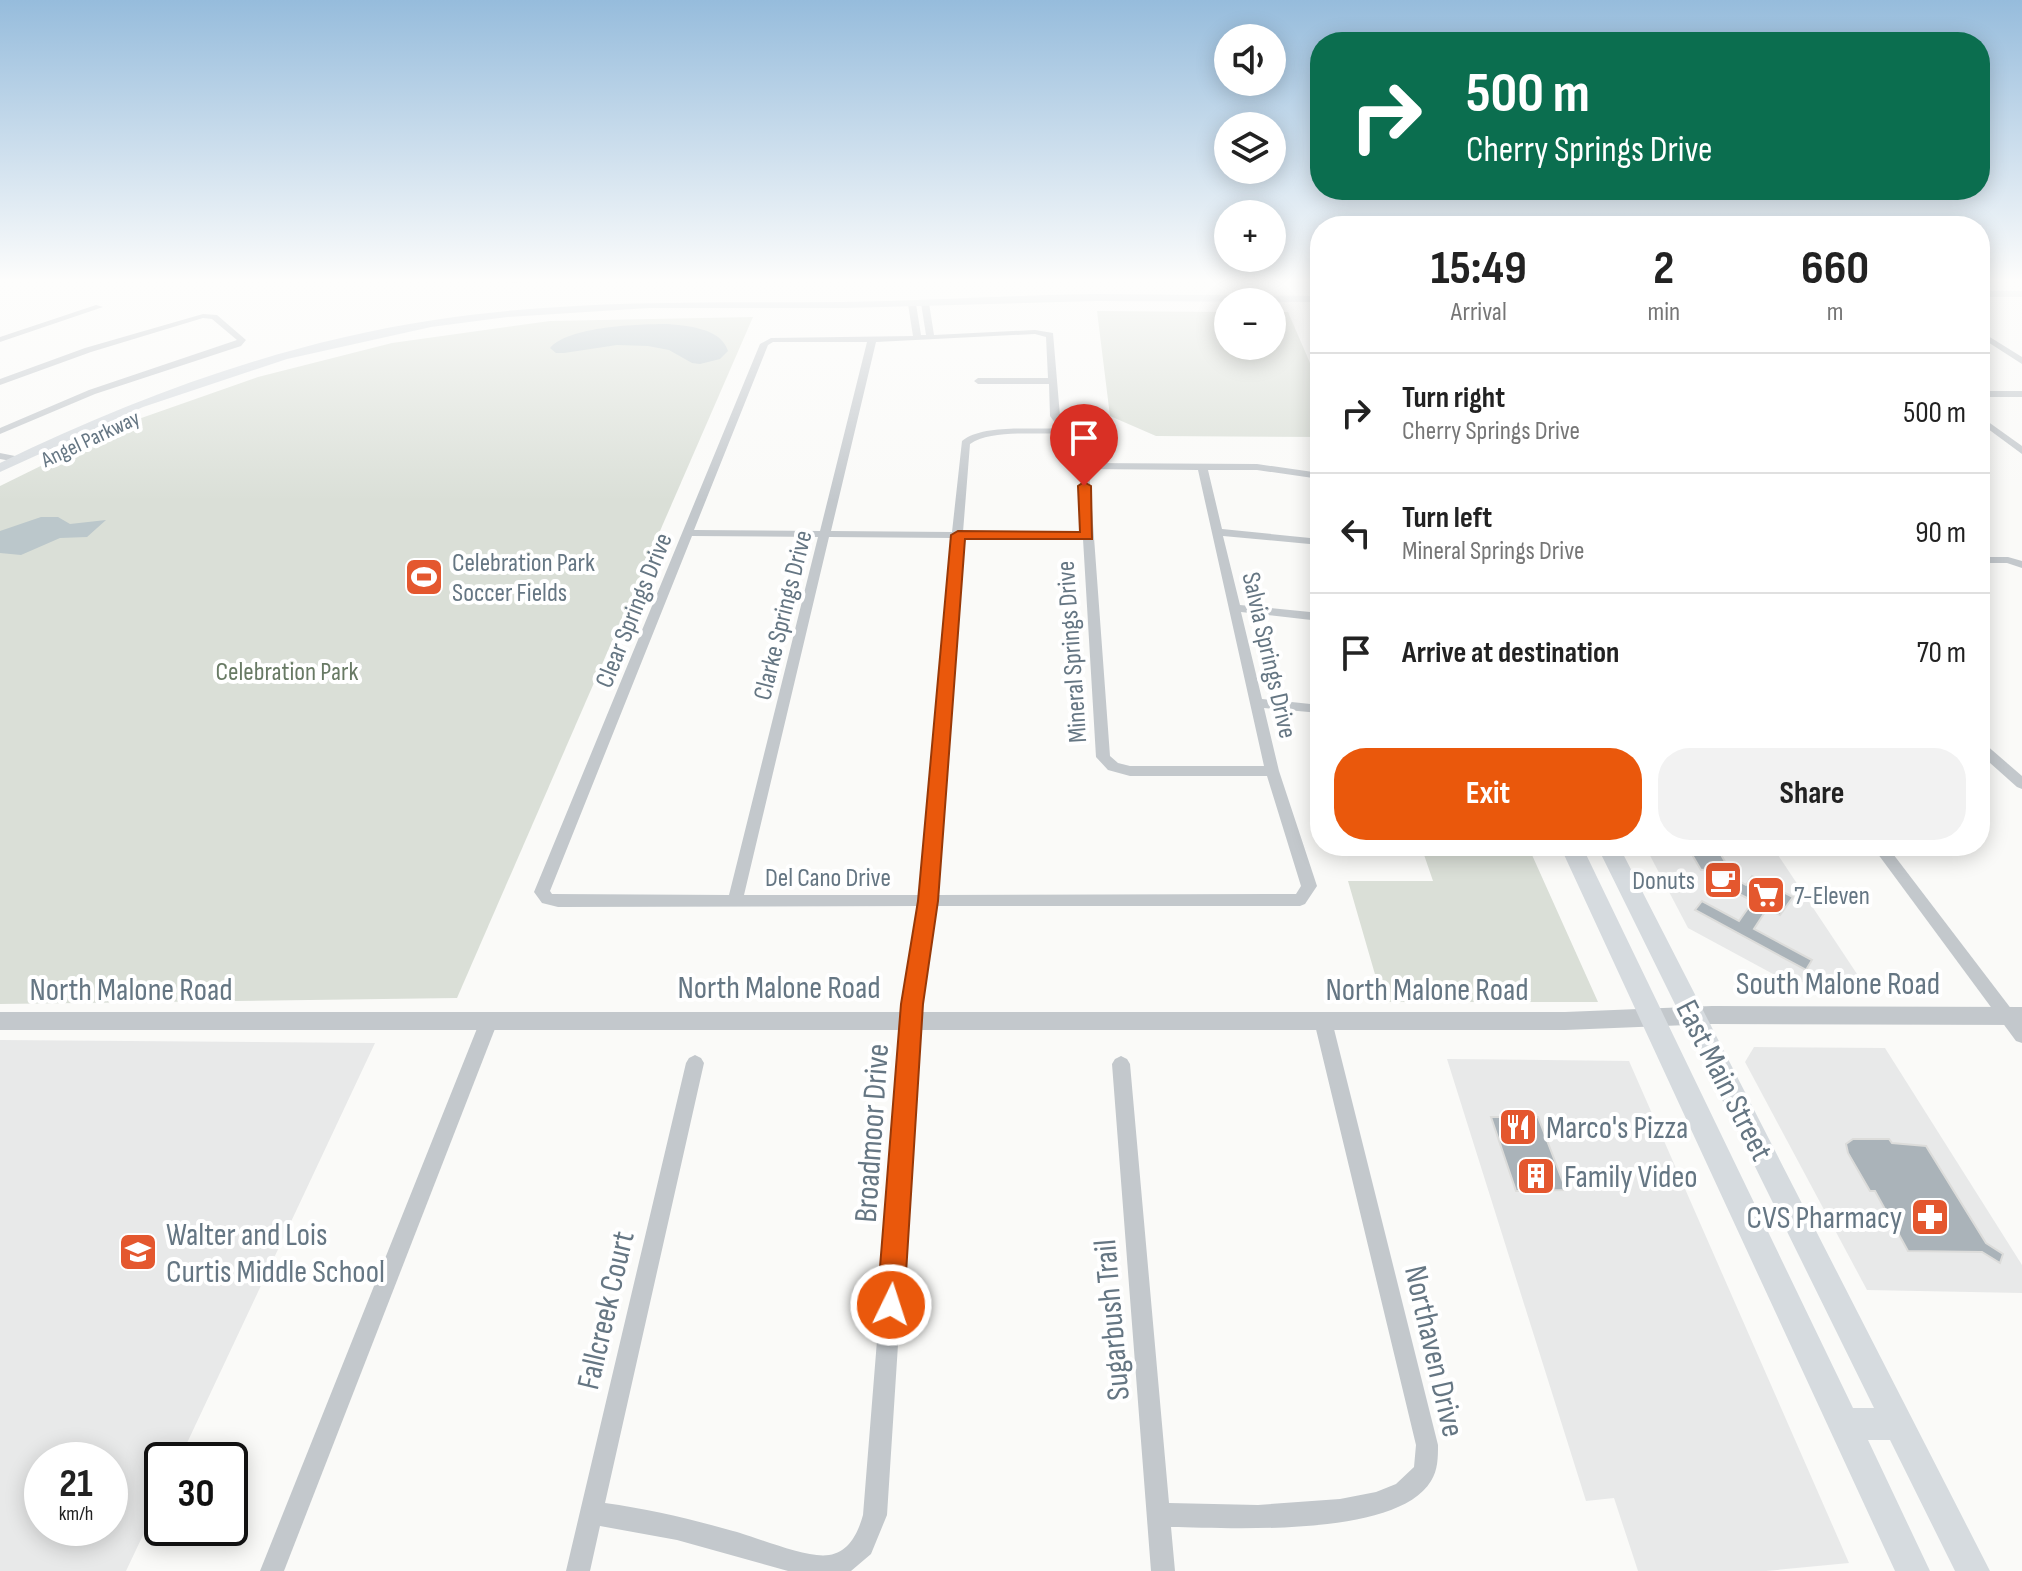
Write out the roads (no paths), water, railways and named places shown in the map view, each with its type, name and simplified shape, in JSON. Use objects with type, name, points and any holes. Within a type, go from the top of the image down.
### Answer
[{"type":"main road","name":"Angel Parkway","points":[[0,468],[73,432],[185,386],[289,354]]},
{"type":"main road","name":"Angel Parkway","points":[[0,482],[103,430],[199,392],[325,354]]},
{"type":"main road","points":[[17,459],[37,462]]},
{"type":"main road","name":"East Main Street","points":[[1576,856],[1913,1571]]},
{"type":"main road","name":"East Main Street","points":[[1613,856],[1973,1571]]},
{"type":"main road","points":[[1844,1424],[1899,1424]]},
{"type":"street","points":[[0,382],[79,354]]},
{"type":"street","points":[[0,431],[92,392],[204,354]]},
{"type":"street","name":"Clear Springs Drive","points":[[543,896],[542,888],[760,354]]},
{"type":"street","name":"Clarke Springs Drive","points":[[735,901],[869,354]]},
{"type":"street","name":"Mineral Springs Drive","points":[[1051,354],[1055,416],[1078,448],[1084,466],[1101,752],[1107,763],[1130,771],[1272,771]]},
{"type":"street","points":[[978,381],[1052,381]]},
{"type":"street","points":[[1990,394],[2022,394]]},
{"type":"street","points":[[1990,427],[2022,451]]},
{"type":"street","name":"Broadmoor Drive","points":[[591,1513],[682,1527],[817,1568],[841,1565],[862,1550],[871,1534],[875,1515],[915,973],[928,901],[968,438],[981,434],[1035,434],[1063,430]]},
{"type":"street","points":[[0,456],[17,459]]},
{"type":"street","points":[[1084,466],[1271,468],[1310,474]]},
{"type":"street","name":"Salvia Springs Drive","points":[[1202,467],[1272,771],[1308,880],[1305,896]]},
{"type":"street","points":[[1217,532],[1310,540]]},
{"type":"street","points":[[688,533],[1087,536]]},
{"type":"street","points":[[1990,561],[2018,563]]},
{"type":"street","points":[[1234,608],[1310,616]]},
{"type":"street","points":[[1256,703],[1310,708]]},
{"type":"street","points":[[1990,754],[2015,770],[2022,784]]},
{"type":"street","points":[[1887,856],[2015,1016],[2022,1036]]},
{"type":"street","name":"Del Cano Drive","points":[[543,896],[558,901],[1293,902],[1305,896]]},
{"type":"street","name":"South Malone Road","points":[[1654,1019],[1693,1016],[2015,1016]]},
{"type":"street","name":"North Malone Road","points":[[0,1021],[1654,1019]]},
{"type":"street","points":[[272,1571],[489,1021]]},
{"type":"street","name":"Northaven Drive","points":[[1158,1515],[1287,1516],[1369,1506],[1413,1486],[1422,1475],[1427,1461],[1427,1445],[1323,1021]]},
{"type":"street","name":"Fallcreek Court","points":[[578,1571],[695,1063]]},
{"type":"street","name":"Sugarbush Trail","points":[[1121,1064],[1163,1571]]},
{"type":"place","name":"Celebration Park Soccer Fields","points":[[424,577]]},
{"type":"place","name":"Donuts","points":[[1723,880]]},
{"type":"place","name":"7-Eleven","points":[[1766,895]]},
{"type":"place","name":"Marco's Pizza","points":[[1518,1127]]},
{"type":"place","name":"Family Video","points":[[1536,1176]]},
{"type":"place","name":"CVS Pharmacy","points":[[1930,1217]]},
{"type":"place","name":"Walter and Lois Curtis Middle School","points":[[138,1252]]},
{"type":"park label","name":"Celebration Park","points":[[287,671]]}]
